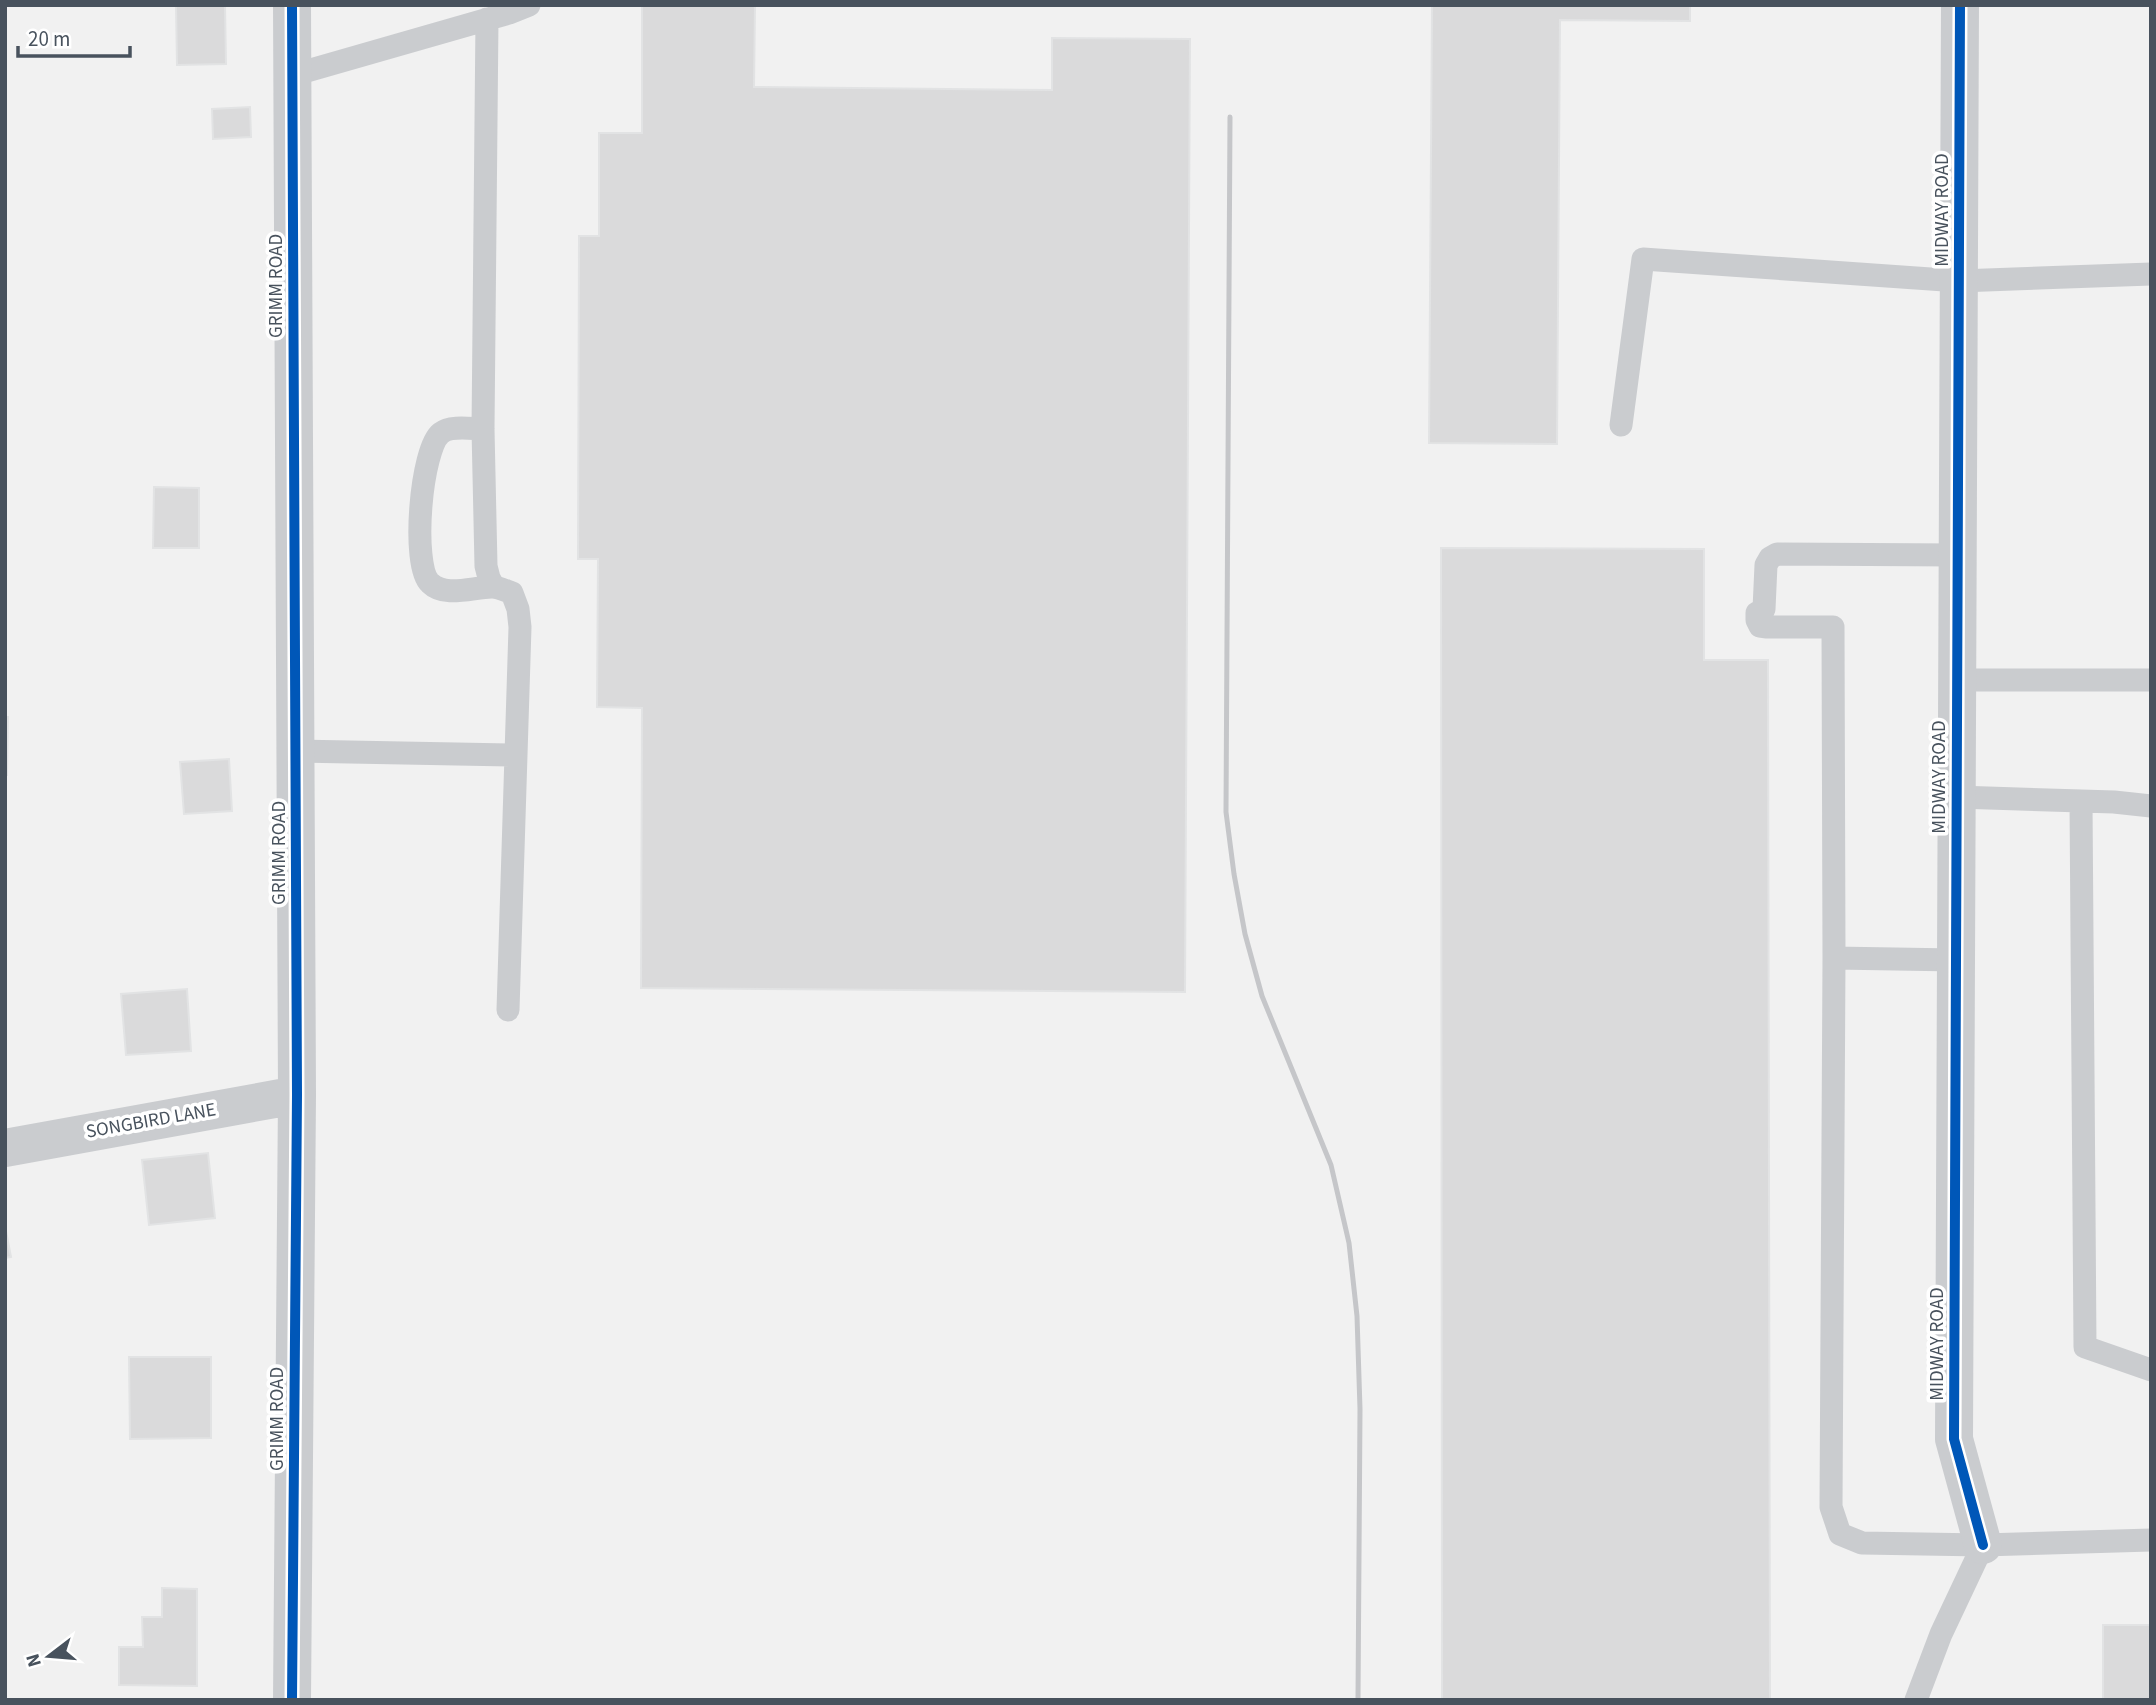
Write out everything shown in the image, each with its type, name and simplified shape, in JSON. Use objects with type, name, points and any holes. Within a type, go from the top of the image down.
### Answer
[{"type":"street","name":"GRIMM ROAD","points":[[292,5],[297,1095],[292,1700]]},
{"type":"street","name":"MIDWAY ROAD","points":[[1961,5],[1954,1439],[1983,1545]]},
{"type":"street","name":"SONGBIRD LANE","points":[[5,1148],[297,1095]]},
{"type":"lane","points":[[293,75],[529,5]]},
{"type":"lane","points":[[487,19],[483,429],[486,566],[494,587]]},
{"type":"lane","points":[[1621,425],[1643,259],[1959,281],[2151,274]]},
{"type":"lane","points":[[483,429],[449,429],[440,433],[433,443],[426,472],[419,536],[426,577],[431,584],[447,590],[494,587],[512,593],[518,609],[520,627],[508,1010]]},
{"type":"lane","points":[[1958,555],[1777,554],[1770,558],[1766,565],[1764,609],[1758,613],[1757,620],[1760,626],[1833,626],[1831,1507],[1840,1534],[1862,1543],[1983,1545],[2151,1540]]},
{"type":"lane","points":[[1958,680],[2151,680]]},
{"type":"lane","points":[[296,751],[516,755]]},
{"type":"lane","points":[[1957,797],[2151,806]]},
{"type":"lane","points":[[2081,801],[2085,1347],[2151,1370]]},
{"type":"lane","points":[[1834,958],[1956,960]]},
{"type":"lane","points":[[1916,1700],[1941,1634],[1983,1545]]},
{"type":"building","points":[[176,5],[225,5],[226,64],[177,65]]},
{"type":"building","points":[[642,5],[755,5],[754,87],[1052,90],[1052,38],[1190,39],[1185,992],[641,988],[642,708],[597,707],[598,559],[578,559],[579,236],[599,236],[599,133],[642,133]]},
{"type":"building","points":[[1432,5],[1690,5],[1690,21],[1560,20],[1557,444],[1429,443]]},
{"type":"building","points":[[250,107],[251,137],[213,139],[212,109]]},
{"type":"building","points":[[154,487],[199,488],[199,548],[153,548]]},
{"type":"building","points":[[1441,548],[1704,549],[1704,660],[1768,660],[1770,1700],[1442,1700]]},
{"type":"building","points":[[5,717],[8,717],[7,775],[5,775]]},
{"type":"building","points":[[229,759],[232,811],[184,814],[180,762]]},
{"type":"building","points":[[187,989],[191,1051],[126,1055],[121,994]]},
{"type":"building","points":[[208,1153],[215,1218],[149,1225],[142,1160]]},
{"type":"building","points":[[5,1226],[11,1257],[5,1258]]},
{"type":"building","points":[[129,1357],[211,1357],[211,1438],[130,1439]]},
{"type":"building","points":[[162,1588],[197,1589],[197,1686],[119,1685],[119,1647],[143,1647],[142,1617],[162,1617]]},
{"type":"building","points":[[2103,1625],[2151,1625],[2151,1700],[2103,1700]]},
{"type":"railway","points":[[1230,117],[1226,812],[1245,934],[1262,996],[1331,1165],[1349,1243],[1357,1316],[1360,1409],[1358,1700]]},
{"type":"cycle path","points":[[292,5],[297,1095],[292,1700]]},
{"type":"cycle path","points":[[1960,5],[1954,1439],[1983,1545]]}]
